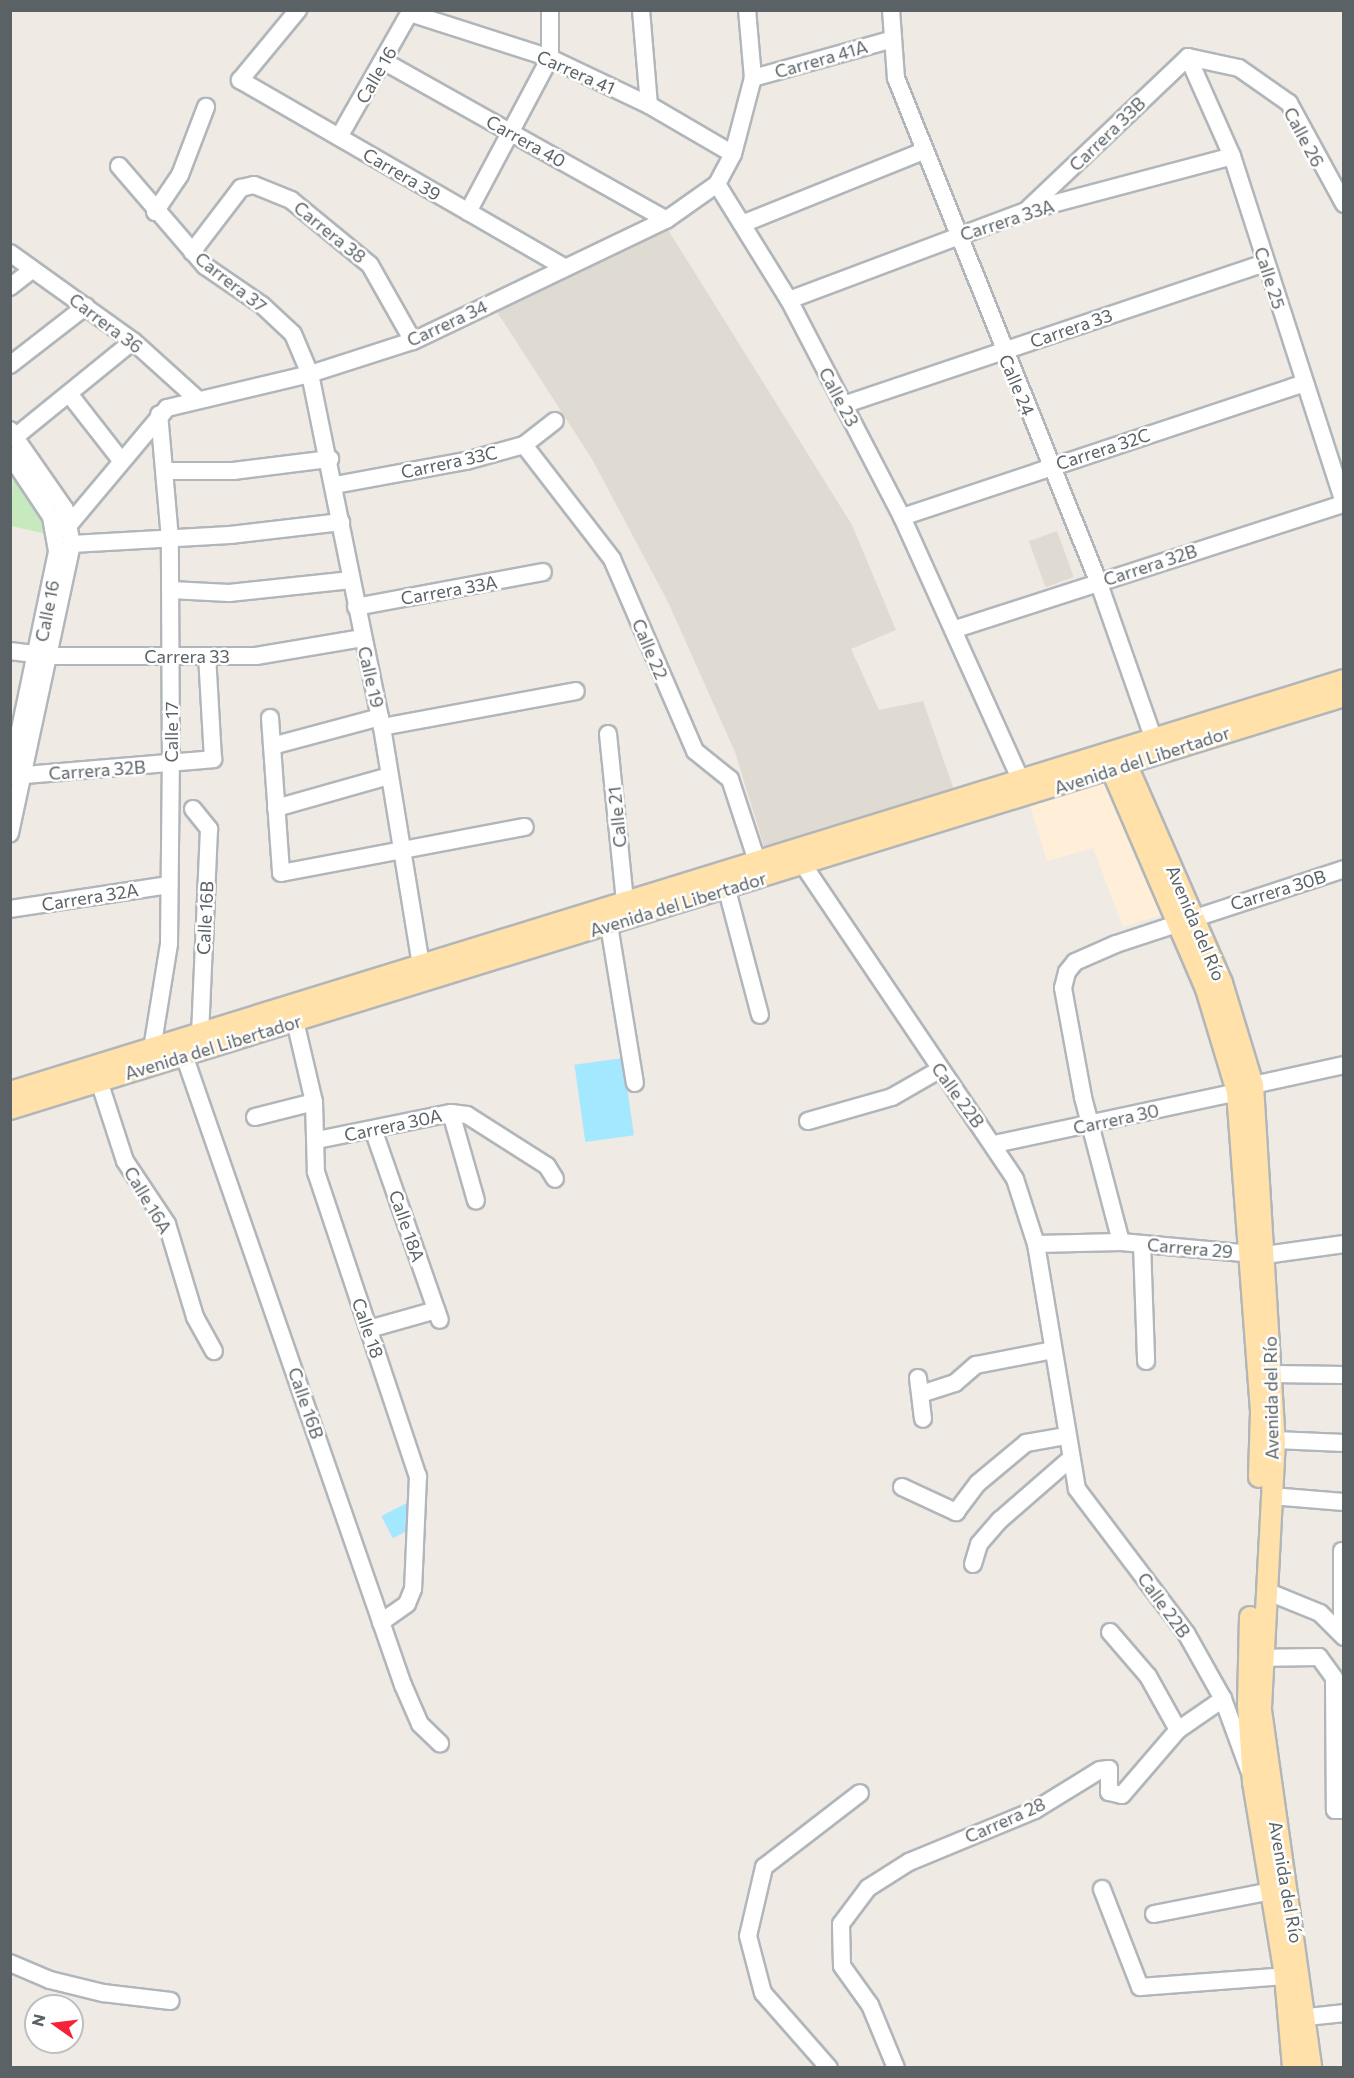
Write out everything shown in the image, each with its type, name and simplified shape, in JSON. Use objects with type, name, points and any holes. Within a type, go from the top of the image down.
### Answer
[{"type":"main road","name":"Avenida del Libertador","points":[[1157,749],[1344,680]]},
{"type":"main road","name":"Avenida del Libertador","points":[[10,1092],[200,1035],[609,926],[804,866],[1116,761],[1344,696]]},
{"type":"main road","name":"Avenida del Libertador","points":[[10,1109],[295,1022],[625,900],[1021,781],[1116,761]]},
{"type":"main road","name":"Avenida del Río","points":[[1116,761],[1186,919],[1224,1037],[1245,1088],[1258,1254],[1273,1374],[1275,1440],[1266,1591],[1254,1658],[1293,2067]]},
{"type":"main road","name":"Avenida del Río","points":[[1258,1254],[1261,1412],[1253,1782],[1268,1822]]},
{"type":"main road","name":"Avenida del Río","points":[[1275,1884],[1307,2017],[1311,2067]]},
{"type":"street","name":"Carrera 39","points":[[298,10],[240,80],[564,267]]},
{"type":"street","points":[[468,212],[550,58],[550,10]]},
{"type":"street","points":[[641,10],[650,105]]},
{"type":"street","points":[[717,184],[733,154],[753,78],[747,10]]},
{"type":"street","name":"Calle 24","points":[[891,10],[890,40],[896,78],[1003,351],[1098,581],[1157,749]]},
{"type":"street","name":"Carrera 41","points":[[410,12],[550,58],[650,105],[733,154]]},
{"type":"street","name":"Calle 16","points":[[339,137],[385,62],[410,12]]},
{"type":"street","name":"Carrera 41A","points":[[753,78],[890,40]]},
{"type":"street","name":"Calle 25","points":[[1188,57],[1232,156],[1264,262],[1344,503]]},
{"type":"street","name":"Calle 26","points":[[1188,57],[1239,68],[1289,104],[1344,204]]},
{"type":"street","name":"Carrera 33B","points":[[1026,211],[1188,57]]},
{"type":"street","name":"Carrera 40","points":[[385,62],[666,220]]},
{"type":"street","points":[[155,212],[180,175],[206,107]]},
{"type":"street","points":[[742,224],[924,151]]},
{"type":"street","name":"Carrera 33A","points":[[789,300],[1026,211],[1232,156]]},
{"type":"street","name":"Carrera 37","points":[[119,166],[155,212],[192,252],[293,334],[310,374]]},
{"type":"street","name":"Carrera 34","points":[[159,414],[196,398],[310,374],[414,341],[666,220],[717,184]]},
{"type":"street","name":"Calle 23","points":[[717,184],[789,300],[902,517],[956,629],[1021,781]]},
{"type":"street","name":"Carrera 38","points":[[192,252],[241,188],[254,185],[291,200],[370,265],[414,341]]},
{"type":"street","name":"Carrera 36","points":[[10,253],[133,341],[196,398]]},
{"type":"street","name":"Carrera 33","points":[[843,405],[1264,262]]},
{"type":"street","points":[[10,288],[32,270]]},
{"type":"street","points":[[10,365],[86,306]]},
{"type":"street","points":[[13,434],[70,395],[133,341]]},
{"type":"street","name":"Calle 19","points":[[310,374],[330,459],[362,638],[381,722],[422,974]]},
{"type":"street","name":"Carrera 32C","points":[[902,517],[1304,382]]},
{"type":"street","points":[[70,395],[120,459]]},
{"type":"street","points":[[68,526],[120,459],[159,414]]},
{"type":"street","name":"Calle 17","points":[[152,1049],[169,944],[171,765],[170,539],[167,471],[159,414]]},
{"type":"street","name":"Carrera 33C","points":[[335,485],[466,461],[524,445],[555,421]]},
{"type":"street","name":"Calle 16","points":[[10,833],[17,775],[72,544],[65,509],[13,434]]},
{"type":"street","name":"Calle 22","points":[[524,445],[612,559],[695,751],[730,779],[757,861]]},
{"type":"street","name":"Calle 16","points":[[10,455],[51,517],[57,552],[44,655]]},
{"type":"street","points":[[167,471],[233,471],[330,459]]},
{"type":"street","name":"Carrera 32B","points":[[956,629],[1344,503]]},
{"type":"street","points":[[72,544],[170,539],[341,522]]},
{"type":"street","name":"Carrera 33A","points":[[356,607],[543,572]]},
{"type":"street","points":[[171,590],[229,593],[351,580]]},
{"type":"street","name":"Carrera 33","points":[[10,651],[44,655],[256,656],[362,638]]},
{"type":"street","points":[[171,765],[213,759],[207,656]]},
{"type":"street","points":[[272,746],[381,722],[506,706],[576,691]]},
{"type":"street","points":[[270,718],[281,873],[400,847],[525,828]]},
{"type":"street","name":"Calle 21","points":[[608,734],[625,900]]},
{"type":"street","name":"Carrera 32B","points":[[17,775],[171,765]]},
{"type":"street","points":[[276,808],[389,776]]},
{"type":"street","name":"Calle 16B","points":[[193,809],[209,829],[200,1035]]},
{"type":"street","name":"Calle 22B","points":[[804,866],[939,1070],[995,1144],[1015,1179],[1036,1244],[1070,1460],[1090,1513],[1186,1633],[1223,1699],[1253,1782]]},
{"type":"street","name":"Carrera 30B","points":[[1121,1242],[1089,1125],[1063,980],[1075,962],[1186,919],[1344,869]]},
{"type":"street","name":"Carrera 32A","points":[[10,909],[169,885]]},
{"type":"street","points":[[726,890],[760,1015]]},
{"type":"street","points":[[609,926],[635,1083]]},
{"type":"street","name":"Calle 18","points":[[295,1022],[314,1102],[317,1140],[316,1172],[418,1476],[413,1589],[407,1604],[381,1622]]},
{"type":"street","name":"Calle 16B","points":[[184,1055],[381,1622],[420,1725],[440,1743]]},
{"type":"street","name":"Carrera 30","points":[[995,1144],[1089,1125],[1344,1065]]},
{"type":"street","points":[[808,1121],[892,1097],[939,1070]]},
{"type":"street","name":"Calle 16A","points":[[99,1082],[125,1161],[167,1224],[195,1317],[214,1351]]},
{"type":"street","points":[[255,1117],[314,1102]]},
{"type":"street","points":[[451,1113],[476,1201]]},
{"type":"street","name":"Carrera 30A","points":[[317,1140],[374,1132],[451,1113],[477,1122],[547,1166],[555,1179]]},
{"type":"street","name":"Calle 18A","points":[[369,1329],[438,1315],[374,1132]]},
{"type":"street","name":"Carrera 29","points":[[1036,1244],[1121,1242],[1258,1254],[1344,1244]]},
{"type":"street","points":[[1142,1244],[1146,1361]]},
{"type":"street","points":[[923,1419],[920,1386],[955,1383],[976,1365],[1053,1350]]},
{"type":"street","points":[[1273,1374],[1344,1374]]},
{"type":"street","points":[[902,1488],[956,1512],[978,1483],[1026,1443],[1066,1436]]},
{"type":"street","points":[[1275,1440],[1344,1443]]},
{"type":"street","points":[[973,1564],[979,1544],[1000,1520],[1070,1460]]},
{"type":"street","points":[[1271,1496],[1344,1502]]},
{"type":"street","points":[[1341,1628],[1342,1551]]},
{"type":"street","points":[[1266,1591],[1320,1613],[1341,1628]]},
{"type":"street","points":[[1110,1632],[1148,1676],[1178,1730],[1223,1699]]},
{"type":"street","points":[[1254,1658],[1319,1657],[1335,1678],[1335,1810],[1344,1810]]},
{"type":"street","name":"Carrera 28","points":[[896,2067],[870,2005],[842,1966],[841,1924],[868,1888],[909,1862],[1035,1810],[1100,1770],[1109,1769],[1109,1792],[1115,1798],[1152,1764],[1178,1730]]},
{"type":"street","points":[[829,2067],[763,1993],[748,1936],[764,1867],[860,1793]]},
{"type":"street","points":[[1154,1914],[1275,1884]]},
{"type":"street","points":[[1102,1889],[1140,1987],[1285,1976]]},
{"type":"street","points":[[10,1963],[82,1988],[171,2001]]},
{"type":"street","points":[[1307,2017],[1344,2013]]},
{"type":"shaded area","points":[[665,225],[852,525],[896,630],[851,649],[879,710],[923,701],[954,790],[766,853],[735,752],[668,602],[592,459],[492,304]]},
{"type":"shaded area","points":[[1057,531],[1074,577],[1046,587],[1029,541]]},
{"type":"shaded area","points":[[1106,777],[1166,913],[1123,927],[1093,848],[1047,861],[1029,802]]},
{"type":"green space","points":[[13,474],[21,478],[44,516],[47,534],[11,526]]},
{"type":"water","points":[[623,1058],[634,1135],[585,1142],[574,1065]]},
{"type":"water","points":[[409,1502],[420,1524],[393,1538],[381,1516]]}]
